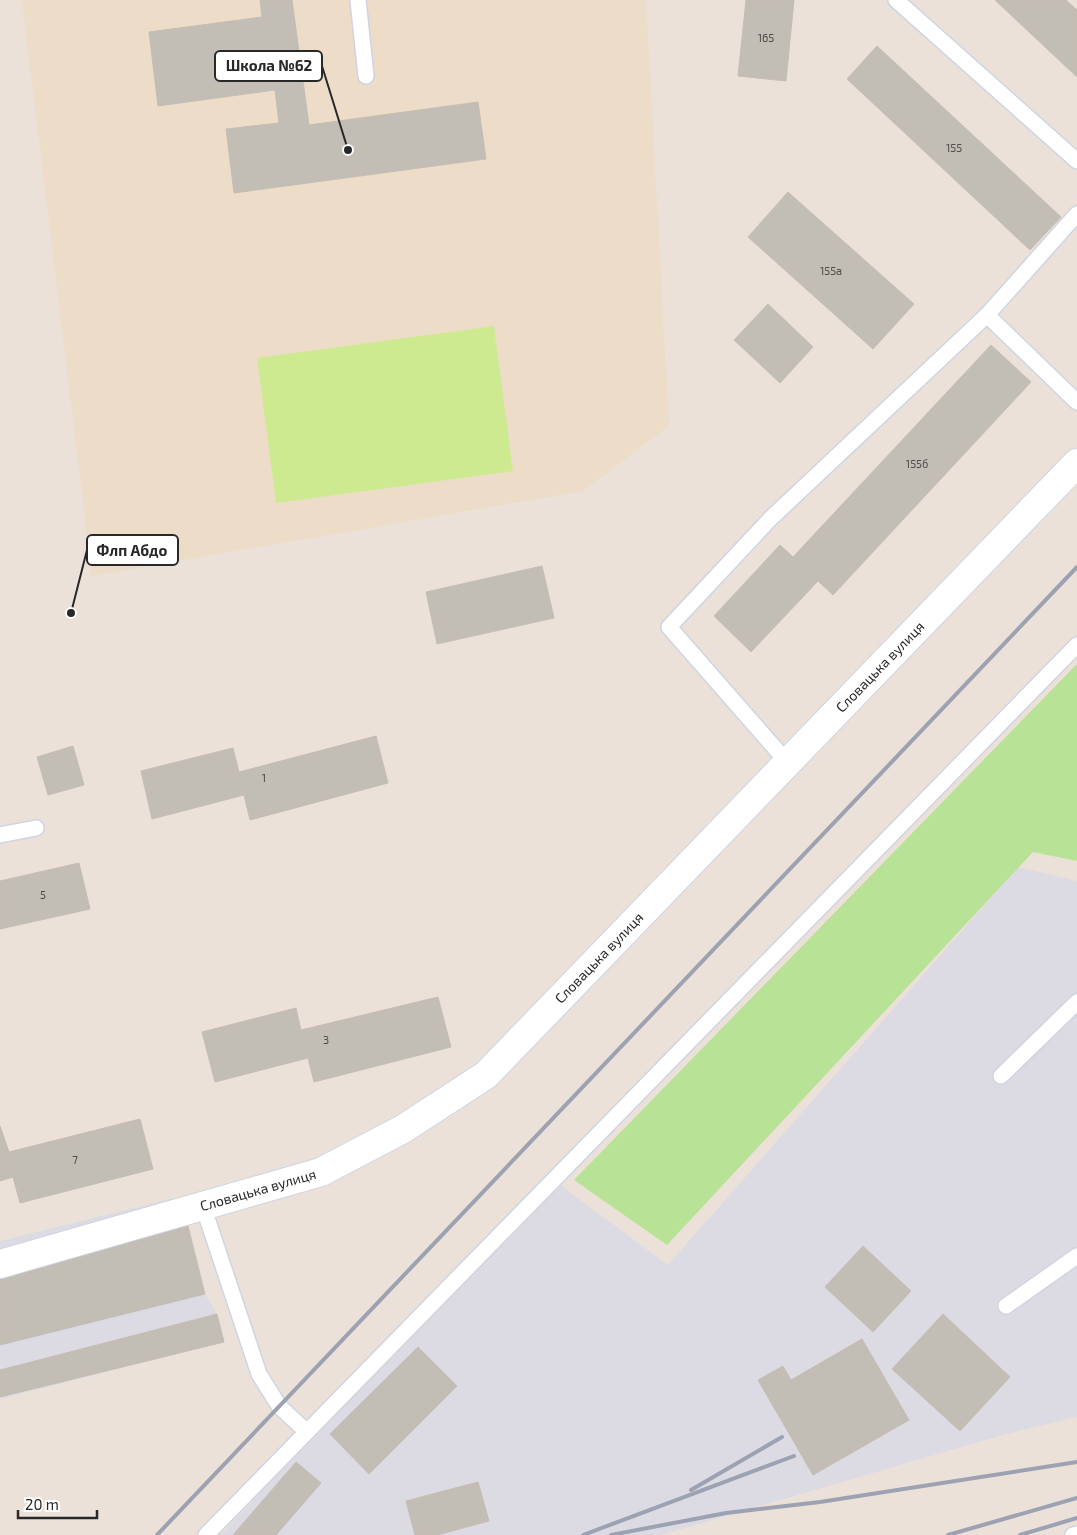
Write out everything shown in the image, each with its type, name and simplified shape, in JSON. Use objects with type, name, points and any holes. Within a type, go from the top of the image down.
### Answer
[{"type":"street","name":"Словацька вулиця","points":[[0,1264],[321,1172],[403,1129],[486,1076],[1077,463]]},
{"type":"lane","points":[[358,0],[366,76]]},
{"type":"lane","points":[[896,0],[1077,162]]},
{"type":"lane","points":[[788,763],[669,627],[770,519],[986,315],[1077,214]]},
{"type":"lane","points":[[986,315],[1077,402]]},
{"type":"lane","points":[[206,1535],[1077,645]]},
{"type":"lane","points":[[0,835],[36,828]]},
{"type":"lane","points":[[1001,1076],[1077,1002]]},
{"type":"lane","points":[[202,1206],[259,1374],[279,1406],[307,1432]]},
{"type":"lane","points":[[1006,1306],[1077,1256]]},
{"type":"lane","points":[[1073,1535],[1077,1534]]},
{"type":"shaded area","points":[[22,0],[646,0],[669,426],[583,491],[92,576]]},
{"type":"shaded area","points":[[1018,867],[1077,881],[1077,1417],[1006,1434],[661,1535],[221,1535],[552,1179],[668,1265]]},
{"type":"shaded area","points":[[175,1198],[188,1226],[205,1294],[217,1314],[224,1342],[0,1399],[0,1241]]},
{"type":"green space","points":[[494,326],[513,471],[276,503],[257,358]]},
{"type":"green space","points":[[1077,664],[1077,861],[1033,852],[667,1245],[574,1180]]},
{"type":"building","points":[[260,0],[292,0],[309,125],[478,102],[486,159],[234,193],[226,129],[279,123],[275,90],[158,106],[149,32],[262,17]]},
{"type":"building","points":[[746,0],[794,0],[786,81],[738,76]]},
{"type":"building","points":[[995,0],[1066,0],[1077,10],[1077,77]]},
{"type":"building","points":[[877,46],[1061,217],[1030,250],[847,79]]},
{"type":"building","points":[[788,192],[914,304],[873,349],[748,237]]},
{"type":"building","points":[[768,304],[813,347],[780,383],[734,340]]},
{"type":"building","points":[[991,345],[1031,382],[833,595],[818,581],[751,652],[714,616],[780,545],[793,557]]},
{"type":"building","points":[[542,566],[554,618],[437,644],[426,592]]},
{"type":"building","points":[[376,736],[388,783],[250,820],[244,795],[152,819],[141,771],[233,748],[239,772]]},
{"type":"building","points":[[73,746],[84,785],[48,795],[37,757]]},
{"type":"building","points":[[79,863],[90,909],[0,929],[0,881]]},
{"type":"building","points":[[438,997],[451,1047],[314,1082],[308,1058],[215,1082],[202,1032],[296,1008],[301,1030]]},
{"type":"building","points":[[140,1119],[153,1169],[20,1203],[13,1177],[0,1181],[0,1126],[9,1152]]},
{"type":"building","points":[[188,1226],[205,1294],[0,1345],[0,1274]]},
{"type":"building","points":[[863,1246],[911,1291],[873,1332],[825,1287]]},
{"type":"building","points":[[217,1314],[224,1342],[0,1397],[0,1370]]},
{"type":"building","points":[[943,1314],[1010,1377],[960,1431],[892,1369]]},
{"type":"building","points":[[862,1339],[909,1420],[813,1475],[758,1380],[783,1366],[791,1380]]},
{"type":"building","points":[[418,1347],[457,1386],[369,1474],[330,1434]]},
{"type":"building","points":[[296,1462],[321,1483],[276,1535],[233,1535]]},
{"type":"building","points":[[478,1482],[489,1521],[437,1535],[415,1535],[406,1501]]},
{"type":"railway","points":[[157,1535],[1077,567]]},
{"type":"railway","points":[[691,1490],[782,1437]]},
{"type":"railway","points":[[583,1535],[794,1456]]},
{"type":"railway","points":[[611,1535],[726,1513],[820,1502],[1077,1462]]},
{"type":"railway","points":[[948,1535],[1077,1498]]},
{"type":"railway","points":[[1020,1535],[1077,1518]]},
{"type":"place","name":"Школа №62","points":[[348,150]]},
{"type":"place","name":"Флп Абдо","points":[[71,613]]}]
